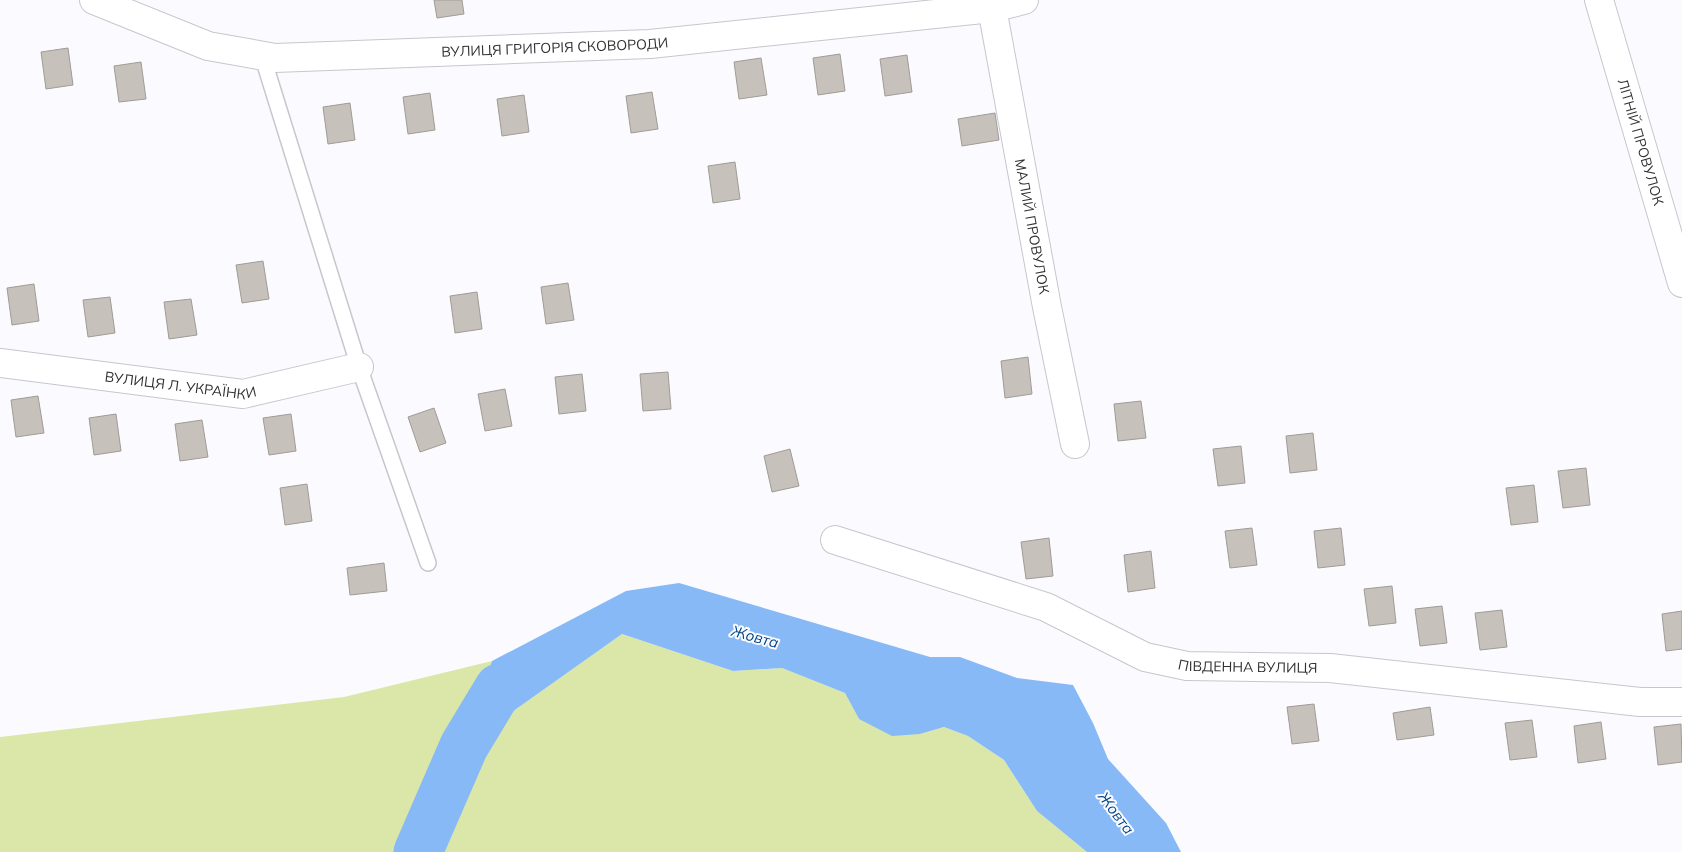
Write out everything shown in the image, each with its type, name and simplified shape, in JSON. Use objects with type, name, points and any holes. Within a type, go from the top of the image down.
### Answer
[{"type":"street","name":"ВУЛИЦЯ ГРИГОРІЯ СКОВОРОДИ","points":[[94,0],[129,8],[208,46],[275,58],[650,44],[992,8],[1024,0]]},
{"type":"street","name":"ЛІТНІЙ ПРОВУЛОК","points":[[1599,0],[1682,283]]},
{"type":"street","name":"МАЛИЙ ПРОВУЛОК","points":[[992,8],[1046,307],[1075,444]]},
{"type":"street","name":"ВУЛИЦЯ Л. УКРАЇНКИ","points":[[0,363],[243,394],[359,367]]},
{"type":"street","name":"ПІВДЕННА ВУЛИЦЯ","points":[[835,540],[1046,607],[1145,657],[1187,666],[1330,668],[1640,702],[1682,702]]},
{"type":"lane","points":[[262,55],[359,367],[428,563]]},
{"type":"green space","points":[[622,634],[733,671],[782,668],[845,693],[859,719],[920,734],[944,727],[968,736],[1004,760],[1037,811],[1087,852],[0,852],[0,737],[344,697],[492,661],[465,745]]},
{"type":"water","points":[[679,583],[930,657],[960,657],[1017,678],[1073,685],[1093,723],[1108,759],[1166,823],[1181,852],[1087,852],[1037,811],[1004,760],[968,736],[944,727],[920,734],[892,736],[859,719],[845,693],[782,668],[733,671],[622,634],[464,746],[492,661],[626,591]]},
{"type":"building","points":[[434,0],[462,0],[464,14],[437,18]]},
{"type":"building","points":[[68,48],[73,85],[46,89],[41,52]]},
{"type":"building","points":[[840,54],[845,91],[818,95],[813,58]]},
{"type":"building","points":[[907,55],[912,92],[885,96],[880,59]]},
{"type":"building","points":[[761,58],[767,95],[739,99],[734,62]]},
{"type":"building","points":[[141,62],[146,99],[119,102],[114,66]]},
{"type":"building","points":[[652,92],[658,129],[631,133],[626,96]]},
{"type":"building","points":[[430,93],[435,130],[408,134],[403,97]]},
{"type":"building","points":[[524,95],[529,132],[502,136],[497,99]]},
{"type":"building","points":[[350,103],[355,140],[328,144],[323,107]]},
{"type":"building","points":[[995,113],[999,140],[962,146],[958,119]]},
{"type":"building","points":[[735,162],[740,199],[713,203],[708,166]]},
{"type":"building","points":[[263,261],[269,299],[242,303],[236,265]]},
{"type":"building","points":[[568,283],[574,320],[546,324],[541,287]]},
{"type":"building","points":[[34,284],[39,321],[12,325],[7,288]]},
{"type":"building","points":[[477,292],[482,329],[455,333],[450,296]]},
{"type":"building","points":[[110,297],[115,333],[88,337],[83,300]]},
{"type":"building","points":[[191,299],[197,335],[169,339],[164,302]]},
{"type":"building","points":[[1028,357],[1032,394],[1005,398],[1001,361]]},
{"type":"building","points":[[668,372],[671,409],[643,411],[640,374]]},
{"type":"building","points":[[582,374],[586,411],[559,414],[555,377]]},
{"type":"building","points":[[505,389],[512,426],[485,431],[478,394]]},
{"type":"building","points":[[38,396],[44,433],[16,437],[11,400]]},
{"type":"building","points":[[1141,401],[1146,438],[1118,441],[1114,404]]},
{"type":"building","points":[[434,408],[446,443],[420,452],[408,417]]},
{"type":"building","points":[[116,414],[121,451],[94,455],[89,418]]},
{"type":"building","points":[[291,414],[296,451],[269,455],[263,418]]},
{"type":"building","points":[[202,420],[208,457],[180,461],[175,424]]},
{"type":"building","points":[[1313,433],[1317,470],[1290,473],[1286,436]]},
{"type":"building","points":[[1241,446],[1245,483],[1218,486],[1213,449]]},
{"type":"building","points":[[790,449],[799,486],[772,492],[764,456]]},
{"type":"building","points":[[1586,468],[1590,505],[1563,508],[1558,471]]},
{"type":"building","points":[[307,484],[312,521],[285,525],[280,488]]},
{"type":"building","points":[[1534,485],[1538,522],[1511,525],[1506,488]]},
{"type":"building","points":[[1252,528],[1257,565],[1230,568],[1225,531]]},
{"type":"building","points":[[1341,528],[1345,565],[1318,568],[1314,531]]},
{"type":"building","points":[[1049,538],[1053,576],[1026,579],[1021,542]]},
{"type":"building","points":[[1151,551],[1155,588],[1128,592],[1124,555]]},
{"type":"building","points":[[384,563],[387,591],[350,595],[347,568]]},
{"type":"building","points":[[1392,586],[1396,623],[1369,626],[1364,589]]},
{"type":"building","points":[[1442,606],[1447,643],[1420,646],[1415,609]]},
{"type":"building","points":[[1502,610],[1507,647],[1480,650],[1475,613]]},
{"type":"building","points":[[1682,611],[1682,649],[1666,651],[1662,614]]},
{"type":"building","points":[[1314,704],[1319,741],[1292,744],[1287,707]]},
{"type":"building","points":[[1430,707],[1434,735],[1397,740],[1393,713]]},
{"type":"building","points":[[1532,720],[1537,757],[1510,760],[1505,723]]},
{"type":"building","points":[[1601,722],[1606,759],[1578,763],[1574,726]]},
{"type":"building","points":[[1681,724],[1682,762],[1658,765],[1654,727]]},
{"type":"waterway","name":"Жовта","points":[[418,852],[464,746],[499,688]]}]
